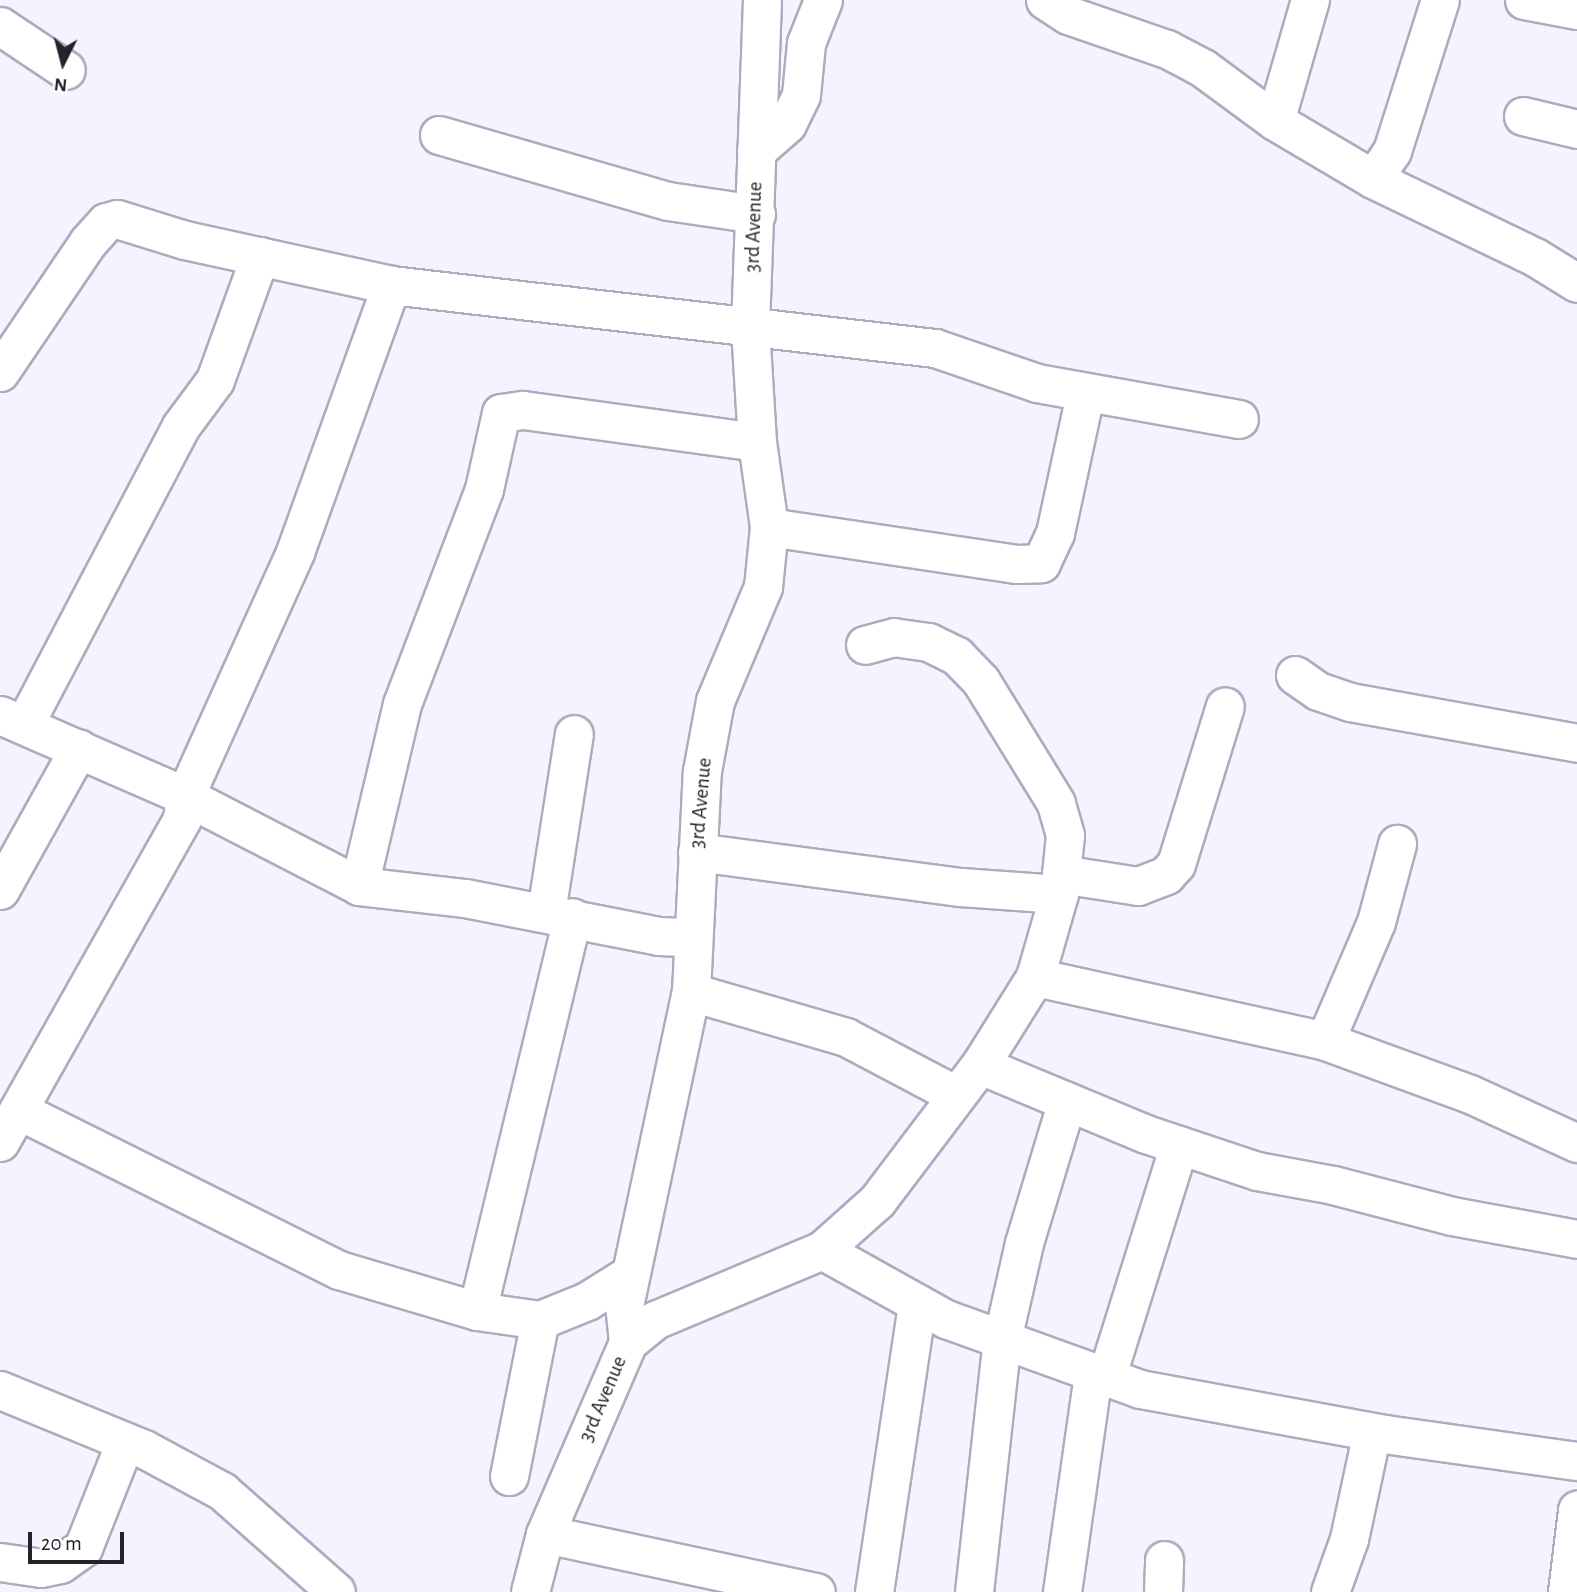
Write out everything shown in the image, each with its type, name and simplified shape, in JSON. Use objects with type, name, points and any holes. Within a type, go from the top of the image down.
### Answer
[{"type":"street","name":"3rd Avenue","points":[[530,1592],[545,1534],[628,1342],[624,1306],[691,992],[691,937],[702,771],[715,701],[763,587],[769,527],[757,442],[750,327],[762,0]]},
{"type":"street","points":[[756,151],[786,124],[801,94],[806,43],[823,0]]},
{"type":"street","points":[[1045,0],[1068,15],[1167,49],[1203,68],[1275,121],[1373,179],[1535,257],[1577,283]]},
{"type":"street","points":[[1275,121],[1310,0]]},
{"type":"street","points":[[1373,179],[1392,151],[1440,0]]},
{"type":"street","points":[[1524,0],[1577,10]]},
{"type":"street","points":[[0,26],[66,70]]},
{"type":"street","points":[[1523,116],[1577,129]]},
{"type":"street","points":[[439,135],[668,201],[756,214]]},
{"type":"street","points":[[0,372],[88,242],[106,222],[117,219],[260,256],[391,285],[935,348],[1037,383],[1085,394],[1239,419]]},
{"type":"street","points":[[260,256],[215,380],[181,426],[13,719],[185,796],[359,886],[559,914],[658,936],[691,937]]},
{"type":"street","points":[[0,1142],[20,1111],[176,830],[185,796],[295,552],[391,285]]},
{"type":"street","points":[[769,527],[1017,564],[1041,563],[1052,542],[1085,394]]},
{"type":"street","points":[[359,886],[402,704],[446,599],[484,489],[501,413],[523,410],[757,442]]},
{"type":"street","points":[[628,1342],[655,1320],[822,1250],[877,1201],[980,1065],[1035,977],[1060,884],[1065,835],[1056,803],[981,681],[957,656],[928,642],[894,637],[865,645]]},
{"type":"street","points":[[1295,675],[1318,691],[1350,702],[1577,743]]},
{"type":"street","points":[[697,852],[961,887],[1060,884],[1138,886],[1166,875],[1176,864],[1225,706]]},
{"type":"street","points":[[477,1311],[559,914],[574,734]]},
{"type":"street","points":[[0,890],[79,748]]},
{"type":"street","points":[[1325,1041],[1376,922],[1397,844]]},
{"type":"street","points":[[1035,977],[1325,1041],[1470,1094],[1577,1143]]},
{"type":"street","points":[[691,992],[846,1037],[956,1094]]},
{"type":"street","points":[[980,1065],[1179,1145],[1257,1171],[1333,1185],[1452,1216],[1577,1239]]},
{"type":"street","points":[[974,1592],[1002,1340],[1024,1244],[1067,1101]]},
{"type":"street","points":[[20,1111],[339,1270],[477,1311],[540,1321],[587,1301],[630,1274]]},
{"type":"street","points":[[1062,1592],[1099,1376],[1179,1145]]},
{"type":"street","points":[[822,1250],[917,1303],[1002,1340],[1140,1390],[1372,1432],[1577,1461]]},
{"type":"street","points":[[874,1592],[917,1303]]},
{"type":"street","points":[[509,1476],[540,1321]]},
{"type":"street","points":[[0,1390],[125,1442],[222,1491],[336,1592]]},
{"type":"street","points":[[1330,1592],[1349,1539],[1372,1432]]},
{"type":"street","points":[[0,1562],[41,1568],[60,1564],[83,1548],[125,1442]]},
{"type":"street","points":[[1567,1592],[1577,1510]]},
{"type":"street","points":[[545,1534],[816,1592]]}]
